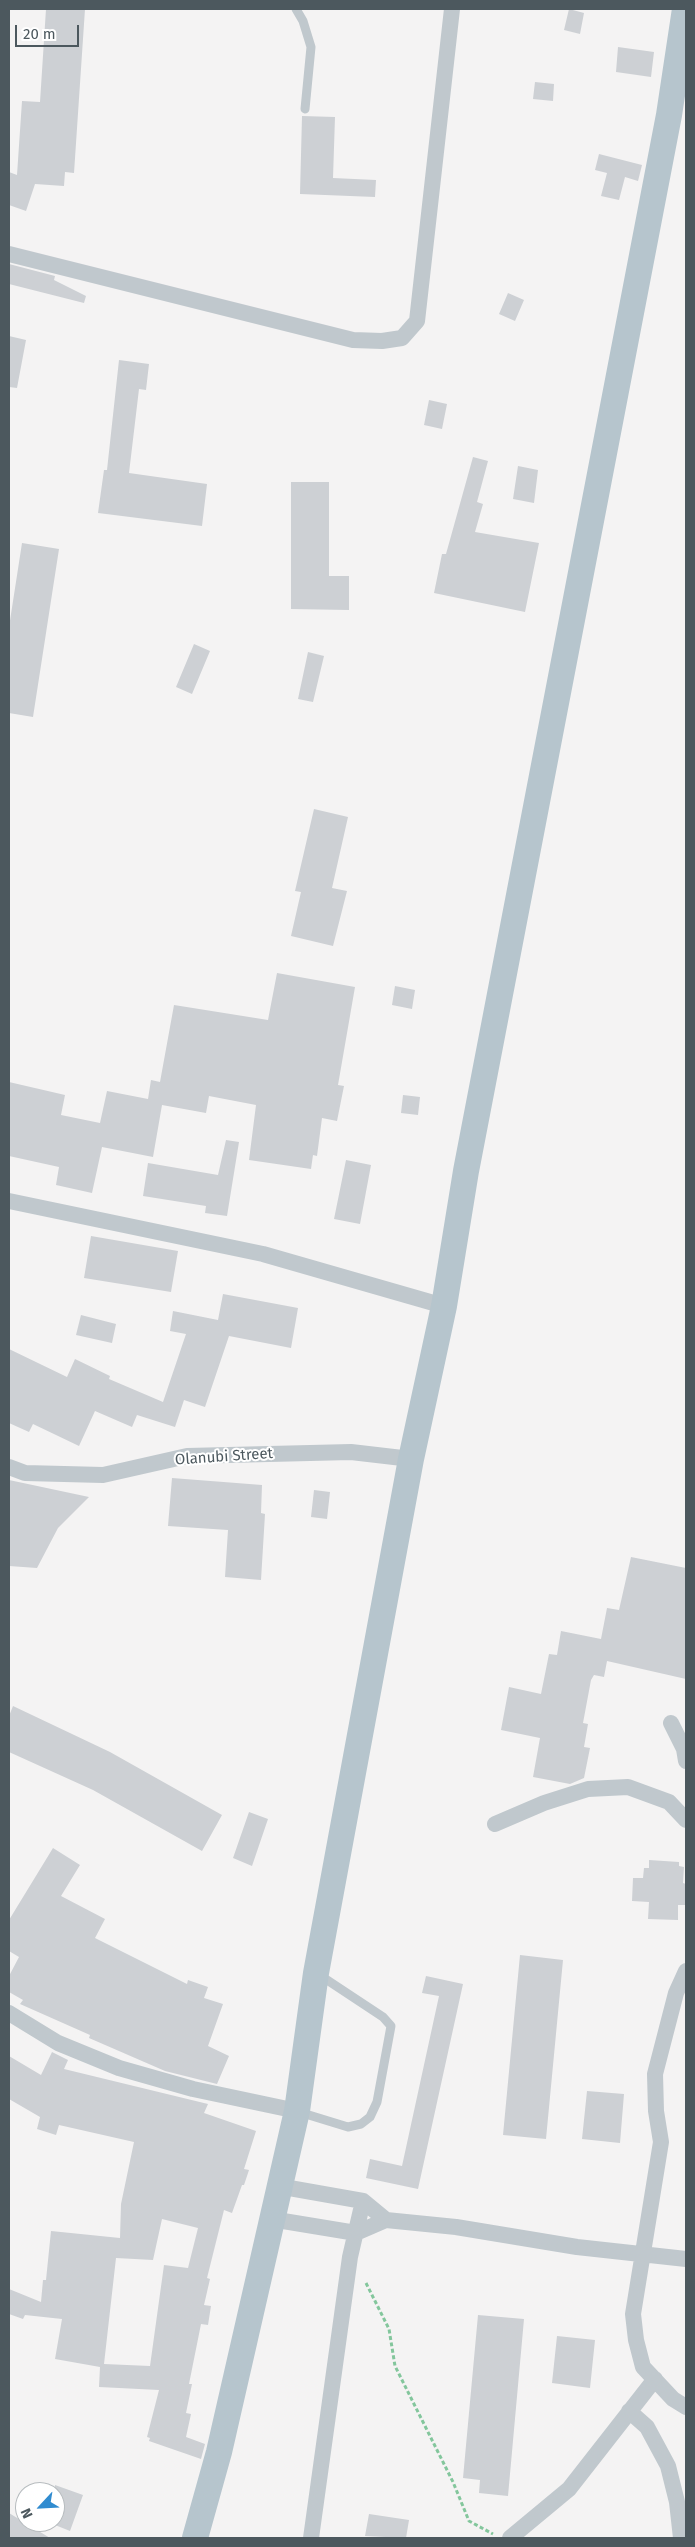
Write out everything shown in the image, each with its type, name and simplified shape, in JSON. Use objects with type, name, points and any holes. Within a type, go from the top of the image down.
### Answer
[{"type":"main road","points":[[195,2538],[219,2452],[278,2186],[297,2111],[316,1973],[411,1458],[444,1306],[466,1171],[669,115],[685,9]]},
{"type":"street","points":[[9,254],[353,340],[382,341],[402,338],[418,321],[452,9]]},
{"type":"street","points":[[9,1202],[263,1254],[444,1306]]},
{"type":"street","name":"Olanubi Street","points":[[9,1467],[26,1474],[102,1475],[187,1456],[351,1452],[411,1458]]},
{"type":"street","points":[[671,1724],[684,1749],[686,1760]]},
{"type":"street","points":[[495,1824],[544,1802],[588,1789],[628,1787],[669,1802],[686,1820]]},
{"type":"street","points":[[686,1971],[676,1993],[655,2074],[656,2110],[661,2142],[633,2314],[643,2367],[673,2399],[686,2407]]},
{"type":"street","points":[[9,2013],[58,2042],[119,2068],[193,2089],[297,2111]]},
{"type":"street","points":[[278,2186],[363,2202],[386,2220]]},
{"type":"street","points":[[311,2538],[350,2257],[363,2202]]},
{"type":"street","points":[[271,2219],[356,2232],[386,2220],[456,2227],[577,2247],[686,2259]]},
{"type":"street","points":[[510,2538],[569,2490],[655,2379]]},
{"type":"street","points":[[630,2411],[647,2426],[668,2466],[677,2502],[681,2538]]},
{"type":"lane","points":[[296,9],[303,21],[311,47],[305,110]]},
{"type":"lane","points":[[297,2111],[348,2127],[361,2124],[370,2117],[377,2102],[391,2026],[383,2017],[316,1973]]},
{"type":"path","points":[[365,2280],[389,2329],[395,2366],[453,2482],[459,2502],[469,2521],[501,2538]]},
{"type":"building","points":[[46,9],[85,9],[74,173],[65,172],[64,186],[35,184],[26,211],[9,205],[9,172],[17,175],[22,101],[40,102]]},
{"type":"building","points":[[569,9],[584,13],[580,34],[564,30]]},
{"type":"building","points":[[618,47],[654,52],[651,77],[616,72]]},
{"type":"building","points":[[535,82],[554,84],[553,101],[533,99]]},
{"type":"building","points":[[302,116],[335,117],[333,178],[376,180],[375,197],[300,194]]},
{"type":"building","points":[[599,154],[642,165],[638,181],[625,177],[619,200],[601,196],[607,173],[595,170]]},
{"type":"building","points":[[9,264],[55,276],[54,280],[86,296],[84,303],[9,284]]},
{"type":"building","points":[[508,293],[524,300],[515,321],[499,314]]},
{"type":"building","points":[[9,336],[26,340],[17,388],[9,387]]},
{"type":"building","points":[[119,360],[149,364],[146,390],[139,389],[129,473],[207,484],[202,526],[98,513],[104,470],[107,470]]},
{"type":"building","points":[[429,400],[447,404],[442,429],[424,425]]},
{"type":"building","points":[[473,457],[488,461],[477,502],[483,504],[475,532],[539,543],[525,612],[434,593],[442,554],[446,554]]},
{"type":"building","points":[[518,466],[538,470],[534,503],[513,499]]},
{"type":"building","points":[[291,482],[329,482],[329,576],[349,576],[349,610],[291,609]]},
{"type":"building","points":[[22,543],[59,549],[33,717],[9,713],[9,627]]},
{"type":"building","points":[[194,644],[210,651],[192,694],[176,687]]},
{"type":"building","points":[[308,652],[324,656],[313,702],[298,699]]},
{"type":"building","points":[[314,809],[348,817],[332,888],[347,891],[333,946],[291,936],[301,892],[295,891]]},
{"type":"building","points":[[277,973],[355,987],[338,1085],[344,1086],[337,1121],[322,1118],[317,1156],[313,1155],[311,1169],[249,1160],[256,1105],[209,1096],[206,1113],[162,1105],[153,1157],[102,1147],[92,1193],[56,1185],[59,1167],[9,1156],[9,1082],[65,1095],[61,1115],[100,1123],[107,1091],[148,1099],[151,1080],[160,1082],[174,1005],[268,1020]]},
{"type":"building","points":[[395,986],[415,990],[412,1009],[392,1005]]},
{"type":"building","points":[[403,1095],[420,1097],[418,1115],[401,1113]]},
{"type":"building","points":[[226,1140],[239,1142],[227,1216],[205,1213],[206,1206],[143,1196],[148,1163],[218,1175]]},
{"type":"building","points":[[346,1160],[371,1165],[360,1224],[334,1219]]},
{"type":"building","points":[[91,1236],[178,1251],[171,1292],[84,1278]]},
{"type":"building","points":[[223,1294],[298,1308],[291,1348],[229,1336],[205,1407],[184,1400],[175,1427],[137,1415],[132,1427],[95,1411],[79,1446],[33,1424],[29,1432],[9,1423],[9,1349],[67,1377],[75,1359],[110,1376],[109,1379],[163,1402],[186,1334],[170,1331],[173,1311],[218,1320]]},
{"type":"building","points":[[81,1315],[116,1324],[112,1343],[76,1335]]},
{"type":"building","points":[[172,1478],[262,1485],[261,1513],[265,1514],[261,1580],[225,1577],[228,1530],[168,1526]]},
{"type":"building","points":[[9,1480],[89,1497],[58,1528],[37,1568],[9,1566]]},
{"type":"building","points":[[314,1490],[330,1492],[327,1519],[311,1517]]},
{"type":"building","points":[[631,1557],[686,1568],[686,1679],[607,1661],[604,1677],[594,1675],[591,1680],[583,1723],[588,1724],[584,1747],[590,1748],[584,1778],[570,1784],[533,1777],[540,1738],[501,1730],[509,1687],[541,1694],[549,1654],[557,1655],[561,1631],[601,1639],[607,1608],[619,1610]]},
{"type":"building","points":[[13,1706],[110,1752],[222,1815],[202,1851],[93,1790],[9,1752],[9,1716]]},
{"type":"building","points":[[249,1812],[268,1819],[252,1866],[233,1858]]},
{"type":"building","points":[[53,1848],[80,1865],[61,1896],[105,1919],[95,1938],[187,1984],[188,1980],[208,1987],[204,1998],[223,2004],[208,2046],[229,2056],[217,2084],[165,2071],[89,2038],[90,2035],[20,2004],[23,2000],[9,1992],[9,1976],[19,1957],[9,1951],[9,1920]]},
{"type":"building","points":[[649,1860],[679,1862],[679,1866],[684,1867],[683,1883],[686,1884],[686,1905],[678,1905],[678,1920],[648,1919],[649,1902],[632,1901],[633,1878],[643,1878],[644,1868],[649,1868]]},
{"type":"building","points":[[520,1955],[563,1960],[546,2139],[503,2135]]},
{"type":"building","points":[[426,1976],[463,1984],[418,2189],[366,2178],[370,2159],[402,2166],[439,1996],[422,1993]]},
{"type":"building","points":[[52,2052],[68,2060],[64,2069],[208,2104],[204,2113],[256,2131],[244,2169],[249,2170],[244,2185],[242,2185],[232,2213],[224,2210],[207,2278],[210,2279],[204,2305],[211,2306],[208,2325],[201,2324],[189,2384],[192,2384],[186,2413],[191,2414],[186,2437],[205,2444],[201,2459],[149,2441],[150,2438],[147,2437],[159,2390],[99,2387],[100,2367],[55,2359],[62,2319],[25,2315],[23,2319],[9,2314],[9,2289],[41,2302],[43,2280],[46,2280],[51,2231],[120,2238],[121,2204],[134,2142],[59,2125],[56,2135],[37,2129],[40,2117],[9,2099],[9,2056],[41,2075]],"holes":[[[162,2219],[198,2228],[188,2268],[164,2265],[150,2366],[104,2364],[116,2258],[153,2260]]]},
{"type":"building","points":[[587,2091],[624,2094],[620,2143],[582,2139]]},
{"type":"building","points":[[478,2315],[524,2319],[508,2496],[479,2493],[480,2480],[463,2478]]},
{"type":"building","points":[[557,2336],[595,2340],[590,2388],[552,2383]]},
{"type":"building","points":[[65,2489],[83,2495],[70,2531],[65,2529]]},
{"type":"building","points":[[9,2513],[15,2517],[15,2532],[40,2532],[50,2538],[9,2538]]},
{"type":"building","points":[[369,2514],[409,2520],[406,2538],[365,2536]]}]
